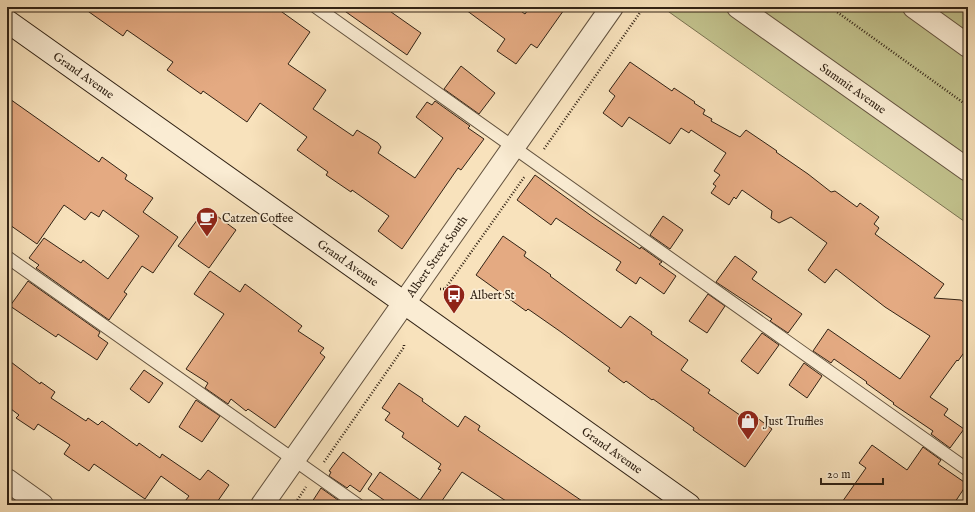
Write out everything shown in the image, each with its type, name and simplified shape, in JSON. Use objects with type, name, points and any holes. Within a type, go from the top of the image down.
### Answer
[{"type":"street","name":"Albert Street South","points":[[262,505],[612,7]]},
{"type":"street","name":"Summit Avenue","points":[[738,7],[968,170]]},
{"type":"street","points":[[914,7],[968,46]]},
{"type":"street","name":"Grand Avenue","points":[[7,21],[689,505]]},
{"type":"street","points":[[7,480],[42,505]]},
{"type":"lane","points":[[316,7],[968,470]]},
{"type":"lane","points":[[7,257],[358,505]]},
{"type":"path","points":[[830,7],[968,106]]},
{"type":"path","points":[[294,505],[404,347],[404,343]]},
{"type":"green space","points":[[662,7],[968,7],[968,224]]},
{"type":"building","points":[[82,7],[275,7],[310,32],[288,64],[326,90],[313,109],[353,136],[357,130],[378,143],[381,147],[378,153],[415,178],[443,138],[416,117],[427,102],[432,105],[435,101],[470,126],[468,128],[484,139],[461,170],[458,168],[402,249],[378,231],[389,216],[352,190],[351,192],[326,175],[328,172],[297,150],[307,137],[260,103],[247,122],[203,91],[201,94],[167,70],[173,62],[127,30],[123,36]]},
{"type":"building","points":[[339,7],[384,7],[421,33],[407,55]]},
{"type":"building","points":[[462,7],[515,7],[525,14],[530,7],[566,7],[537,48],[531,44],[516,64],[497,51],[505,39]]},
{"type":"building","points":[[630,62],[672,91],[674,88],[695,102],[694,103],[705,110],[703,114],[712,119],[711,121],[740,137],[746,130],[777,151],[776,152],[831,192],[835,191],[857,207],[860,203],[879,217],[874,224],[879,228],[875,234],[944,284],[934,298],[961,300],[968,305],[968,347],[930,397],[948,409],[944,415],[964,429],[950,448],[931,434],[933,431],[893,404],[894,403],[866,383],[867,382],[834,359],[831,363],[813,351],[828,329],[900,379],[930,336],[885,307],[836,269],[825,283],[808,270],[827,243],[791,217],[779,223],[771,218],[772,211],[742,190],[736,199],[734,197],[729,205],[711,193],[716,186],[713,184],[720,175],[714,171],[726,153],[691,130],[689,133],[681,128],[670,144],[629,117],[622,127],[603,113],[615,96],[609,91]]},
{"type":"building","points":[[461,66],[495,93],[479,114],[444,89]]},
{"type":"building","points":[[7,97],[99,162],[102,157],[127,175],[125,179],[153,198],[143,212],[178,237],[153,273],[142,266],[124,292],[127,294],[109,320],[36,268],[39,265],[29,258],[44,238],[81,263],[83,260],[108,279],[139,236],[103,210],[99,217],[91,212],[85,220],[64,205],[37,244],[7,223]]},
{"type":"building","points":[[535,175],[593,217],[662,262],[659,264],[676,276],[664,294],[640,277],[636,284],[616,270],[621,262],[556,218],[551,225],[517,200]]},
{"type":"building","name":"Catzen Coffee","points":[[206,208],[236,230],[209,268],[178,246]]},
{"type":"building","points":[[663,216],[683,230],[670,249],[650,235]]},
{"type":"building","points":[[503,236],[526,252],[524,256],[621,328],[630,316],[652,332],[651,334],[688,360],[681,370],[710,390],[708,393],[747,420],[752,414],[772,429],[745,467],[653,399],[652,400],[626,381],[624,383],[608,371],[610,368],[561,332],[528,309],[526,311],[476,275]]},
{"type":"building","points":[[735,256],[757,272],[752,279],[802,314],[788,333],[770,321],[772,319],[716,282]]},
{"type":"building","points":[[210,271],[240,292],[245,284],[302,326],[298,331],[324,348],[320,353],[325,357],[275,428],[248,409],[246,411],[231,399],[228,404],[205,388],[208,383],[186,369],[224,314],[194,294]]},
{"type":"building","points":[[28,281],[100,332],[98,336],[108,343],[97,360],[58,334],[56,337],[10,306]]},
{"type":"building","points":[[708,294],[725,306],[707,333],[689,321]]},
{"type":"building","points":[[762,333],[779,345],[758,374],[741,361]]},
{"type":"building","points":[[7,359],[40,384],[41,382],[55,392],[51,398],[86,421],[88,418],[98,425],[102,421],[137,446],[139,443],[160,458],[162,454],[200,480],[208,470],[229,485],[215,505],[182,505],[189,496],[161,476],[145,499],[94,464],[89,471],[64,454],[70,445],[38,424],[34,430],[16,418],[19,415],[7,406]]},
{"type":"building","points":[[804,363],[822,376],[807,398],[789,385]]},
{"type":"building","points":[[144,370],[163,383],[149,403],[130,389]]},
{"type":"building","points":[[399,383],[423,399],[422,401],[458,427],[465,416],[480,426],[478,430],[588,505],[512,505],[462,472],[439,505],[391,505],[368,489],[380,472],[420,500],[441,470],[438,469],[441,464],[402,437],[404,433],[385,420],[390,413],[382,408]]},
{"type":"building","points":[[196,400],[220,416],[202,442],[179,427]]},
{"type":"building","points":[[872,445],[907,470],[923,447],[941,460],[938,464],[967,484],[953,505],[840,505],[866,468],[859,463]]},
{"type":"building","points":[[343,452],[372,474],[360,492],[350,485],[347,488],[329,476],[331,472],[329,471]]},
{"type":"building","points":[[321,488],[338,500],[335,505],[310,505]]},
{"type":"place","name":"Catzen Coffee","points":[[207,238]]},
{"type":"place","name":"Albert St","points":[[454,314]]},
{"type":"place","name":"Just Truffles","points":[[748,440]]}]
